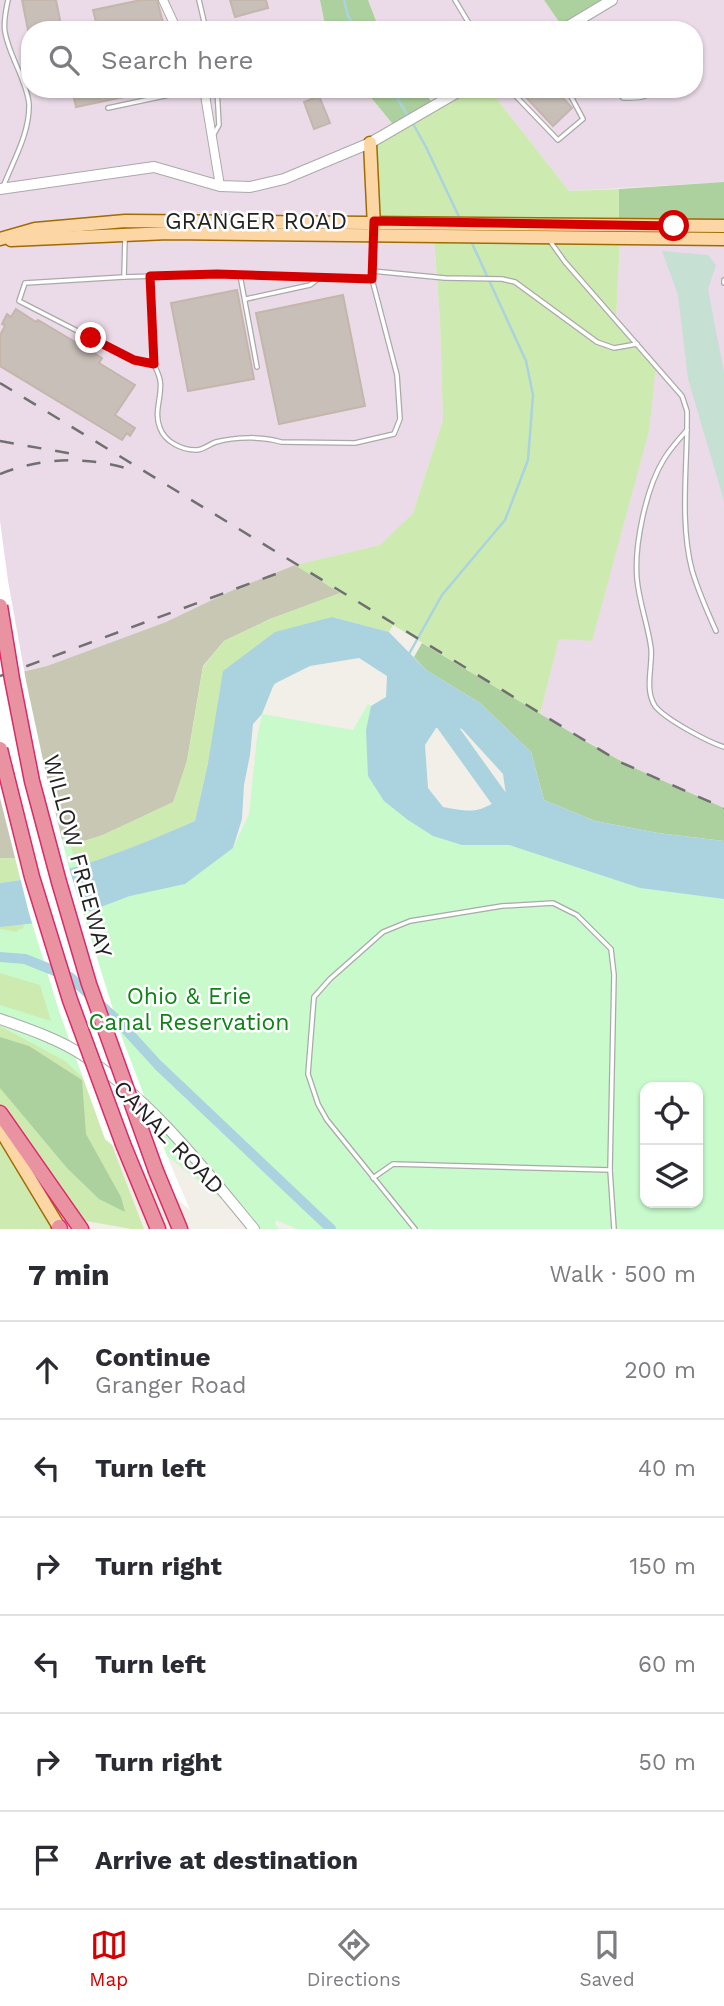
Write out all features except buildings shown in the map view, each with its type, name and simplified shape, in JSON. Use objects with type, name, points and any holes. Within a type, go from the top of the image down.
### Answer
[{"type":"highway","name":"WILLOW FREEWAY","points":[[0,606],[32,781],[59,882],[89,984],[156,1171],[180,1229]]},
{"type":"highway","name":"WILLOW FREEWAY","points":[[0,748],[32,877],[70,1000],[123,1144],[158,1229]]},
{"type":"highway","points":[[0,1114],[81,1229]]},
{"type":"main road","points":[[370,143],[374,235]]},
{"type":"main road","points":[[125,220],[125,234]]},
{"type":"main road","name":"GRANGER ROAD","points":[[0,240],[35,229],[125,220],[496,224],[546,230],[724,239]]},
{"type":"main road","name":"GRANGER ROAD","points":[[0,240],[125,234],[502,236],[546,230],[724,226]]},
{"type":"main road","points":[[0,1129],[59,1228]]},
{"type":"street","points":[[163,0],[173,21]]},
{"type":"street","points":[[577,21],[612,0]]},
{"type":"street","points":[[205,98],[220,186]]},
{"type":"street","points":[[1,189],[155,167],[220,186],[250,187],[285,179],[370,143],[448,98]]},
{"type":"street","name":"CANAL ROAD","points":[[0,1019],[83,1054],[114,1078],[143,1103],[192,1154],[254,1229]]},
{"type":"lane","points":[[8,0],[4,29],[21,78]]},
{"type":"lane","points":[[199,0],[204,21]]},
{"type":"lane","points":[[455,0],[468,21]]},
{"type":"lane","points":[[1,189],[24,135],[28,98]]},
{"type":"lane","points":[[108,108],[155,98]]},
{"type":"lane","points":[[212,139],[219,125],[218,98]]},
{"type":"lane","points":[[519,98],[558,140],[583,119],[572,98]]},
{"type":"lane","points":[[546,230],[565,262],[682,397],[687,411],[687,543],[700,595],[716,631]]},
{"type":"lane","points":[[124,277],[125,234]]},
{"type":"lane","points":[[150,276],[154,364],[160,381],[157,405],[159,427],[165,438],[194,450],[214,442],[270,438],[281,442],[355,443],[394,433],[400,419],[397,375],[372,279],[374,235]]},
{"type":"lane","points":[[372,271],[515,282],[597,342],[614,348],[637,344]]},
{"type":"lane","points":[[154,364],[134,360],[19,301],[25,283],[150,276],[240,275],[372,279]]},
{"type":"lane","points":[[240,275],[257,367]]},
{"type":"lane","points":[[245,299],[310,285],[320,278]]},
{"type":"lane","points":[[687,429],[663,460],[650,489],[636,559],[636,580],[651,646],[650,693],[654,705],[664,715],[724,747]]},
{"type":"lane","points":[[415,1229],[327,1120],[318,1104],[308,1074],[314,997],[330,979],[383,932],[410,921],[502,906],[553,903],[577,915],[611,949],[614,975],[610,1170],[614,1229]]},
{"type":"lane","points":[[373,1178],[393,1164],[610,1170]]},
{"type":"shaded area","points":[[0,0],[320,0],[324,21],[21,21],[21,98],[371,98],[396,128],[374,221],[434,236],[443,420],[413,513],[381,545],[295,565],[166,622],[47,666],[0,676]]},
{"type":"shaded area","points":[[368,0],[544,0],[558,21],[376,21]]},
{"type":"shaded area","points":[[612,0],[724,0],[724,182],[569,191],[496,98],[703,98],[703,21],[577,21]]},
{"type":"shaded area","points":[[620,238],[724,239],[724,808],[630,766],[540,714],[559,638],[592,641]]},
{"type":"shaded area","points":[[662,251],[708,255],[716,265],[708,289],[724,372],[724,501],[688,379],[678,295]]},
{"type":"shaded area","points":[[295,565],[341,593],[270,619],[224,641],[203,666],[187,761],[174,802],[103,835],[28,859],[0,858],[0,677],[47,666],[166,622]]},
{"type":"green space","points":[[320,0],[368,0],[376,21],[324,21]]},
{"type":"green space","points":[[544,0],[612,0],[577,21],[558,21]]},
{"type":"green space","points":[[371,98],[429,98],[434,106],[396,128]]},
{"type":"green space","points":[[448,98],[496,98],[569,191],[619,189],[620,238],[616,320],[656,366],[649,431],[592,641],[559,639],[540,714],[393,625],[389,632],[332,617],[208,763],[195,821],[75,867],[0,883],[0,858],[28,859],[103,835],[173,802],[187,761],[203,667],[224,641],[270,619],[340,593],[295,565],[380,545],[413,513],[443,420],[434,236],[426,223],[374,221],[370,143]]},
{"type":"green space","points":[[724,182],[724,226],[619,225],[619,189]]},
{"type":"green space","points":[[422,643],[630,766],[724,808],[724,841],[658,833],[595,821],[544,800],[531,752],[480,703],[426,670],[414,657]]},
{"type":"green space","name":"Ohio & Erie Canal Reservation","points":[[368,704],[371,706],[366,730],[462,845],[509,845],[640,888],[724,899],[724,1229],[297,1229],[276,1220],[275,1224],[279,1229],[259,1229],[157,1148],[65,1061],[0,1026],[0,1005],[51,1021],[40,985],[0,973],[0,929],[17,932],[24,928],[14,894],[67,834],[90,910],[130,896],[233,848],[249,814],[262,714],[353,730]]},
{"type":"green space","points":[[0,923],[36,923],[76,1051],[144,1229],[74,1219],[0,1113]]},
{"type":"green space","points":[[0,1037],[29,1046],[82,1080],[86,1134],[121,1197],[125,1212],[99,1199],[67,1168],[0,1088]]},
{"type":"green space","points":[[0,1129],[60,1229],[0,1229]]},
{"type":"water","points":[[332,617],[389,632],[426,670],[480,703],[531,752],[544,800],[595,821],[658,833],[724,841],[724,899],[640,888],[509,845],[462,845],[433,836],[408,820],[384,801],[368,776],[366,730],[371,706],[386,697],[387,676],[359,658],[310,666],[274,684],[262,714],[253,724],[242,819],[233,848],[185,884],[130,896],[90,911],[36,923],[0,927],[0,883],[75,867],[195,821],[208,763],[223,671],[275,632]],"holes":[[[449,725],[462,729],[503,774],[506,795],[476,810],[443,807],[428,788],[425,745],[436,728]]]},
{"type":"pier","points":[[0,521],[26,681],[69,868],[121,1035],[190,1210],[105,1139],[59,1011],[29,913],[0,798]]},
{"type":"waterway","points":[[344,0],[351,21]]},
{"type":"waterway","points":[[397,98],[408,116]]},
{"type":"waterway","points":[[412,122],[460,219]]},
{"type":"waterway","points":[[409,654],[442,595],[505,520],[528,460],[533,395],[526,361],[471,241]]},
{"type":"waterway","points":[[434,708],[512,815]]},
{"type":"waterway","points":[[0,957],[25,959],[70,977],[117,1020],[158,1065],[331,1229]]},
{"type":"railway","points":[[0,383],[620,762],[724,808]]},
{"type":"railway","points":[[0,441],[73,454]]},
{"type":"railway","points":[[0,474],[33,464],[66,460],[99,462],[132,470]]},
{"type":"railway","points":[[0,676],[281,572]]},
{"type":"route","points":[[91,338],[134,360],[154,364],[150,276],[217,274],[372,279],[374,221],[674,226]]}]
